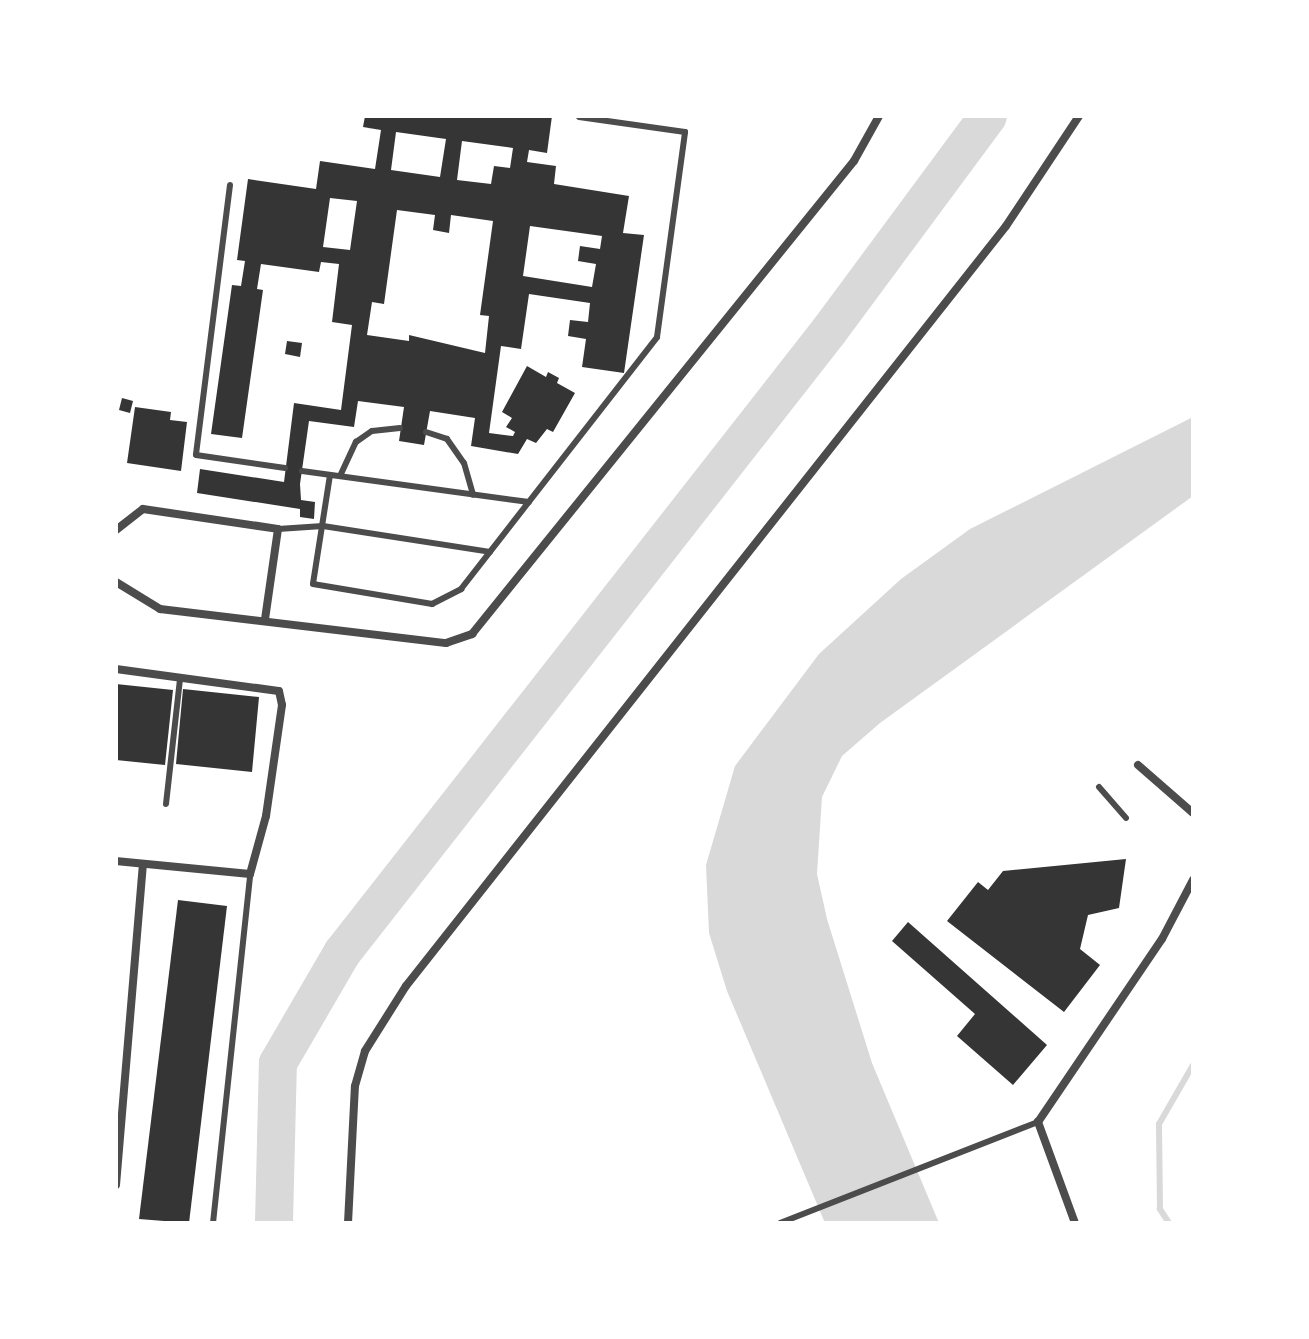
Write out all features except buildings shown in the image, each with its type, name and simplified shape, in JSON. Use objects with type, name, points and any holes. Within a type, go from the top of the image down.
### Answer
[{"type":"street","points":[[116,582],[160,609],[265,619],[446,643],[472,634],[854,161],[879,116]]},
{"type":"street","points":[[348,1223],[355,1086],[365,1051],[406,986],[1006,226],[1079,116]]},
{"type":"street","points":[[116,530],[143,509],[278,529],[265,619]]},
{"type":"street","points":[[116,669],[279,691],[282,705],[266,816],[250,874],[116,861]]},
{"type":"street","points":[[1138,765],[1193,813]]},
{"type":"street","points":[[116,1185],[121,1072],[143,864]]},
{"type":"street","points":[[1075,1223],[1038,1122],[1162,939],[1193,880]]},
{"type":"lane","points":[[330,475],[313,584],[432,604],[461,589],[657,337],[685,132],[579,117]]},
{"type":"lane","points":[[230,185],[196,455],[285,468]]},
{"type":"lane","points":[[340,476],[356,442],[372,431],[400,428]]},
{"type":"lane","points":[[426,432],[447,439],[464,463],[473,495]]},
{"type":"lane","points":[[302,471],[529,502]]},
{"type":"lane","points":[[278,529],[323,526],[490,552]]},
{"type":"lane","points":[[166,804],[180,679]]},
{"type":"lane","points":[[1099,787],[1126,818]]},
{"type":"lane","points":[[213,1223],[250,874]]},
{"type":"lane","points":[[780,1223],[1038,1122]]},
{"type":"shaded area","points":[[1193,417],[1193,496],[880,723],[842,756],[822,797],[817,874],[827,919],[872,1063],[939,1223],[825,1223],[727,991],[709,933],[706,865],[735,766],[819,654],[901,579],[970,529]]},
{"type":"waterway","points":[[274,1223],[278,1063],[342,953],[829,331],[988,116]]},
{"type":"waterway","points":[[1169,1223],[1160,1209],[1159,1124],[1193,1065]]}]
